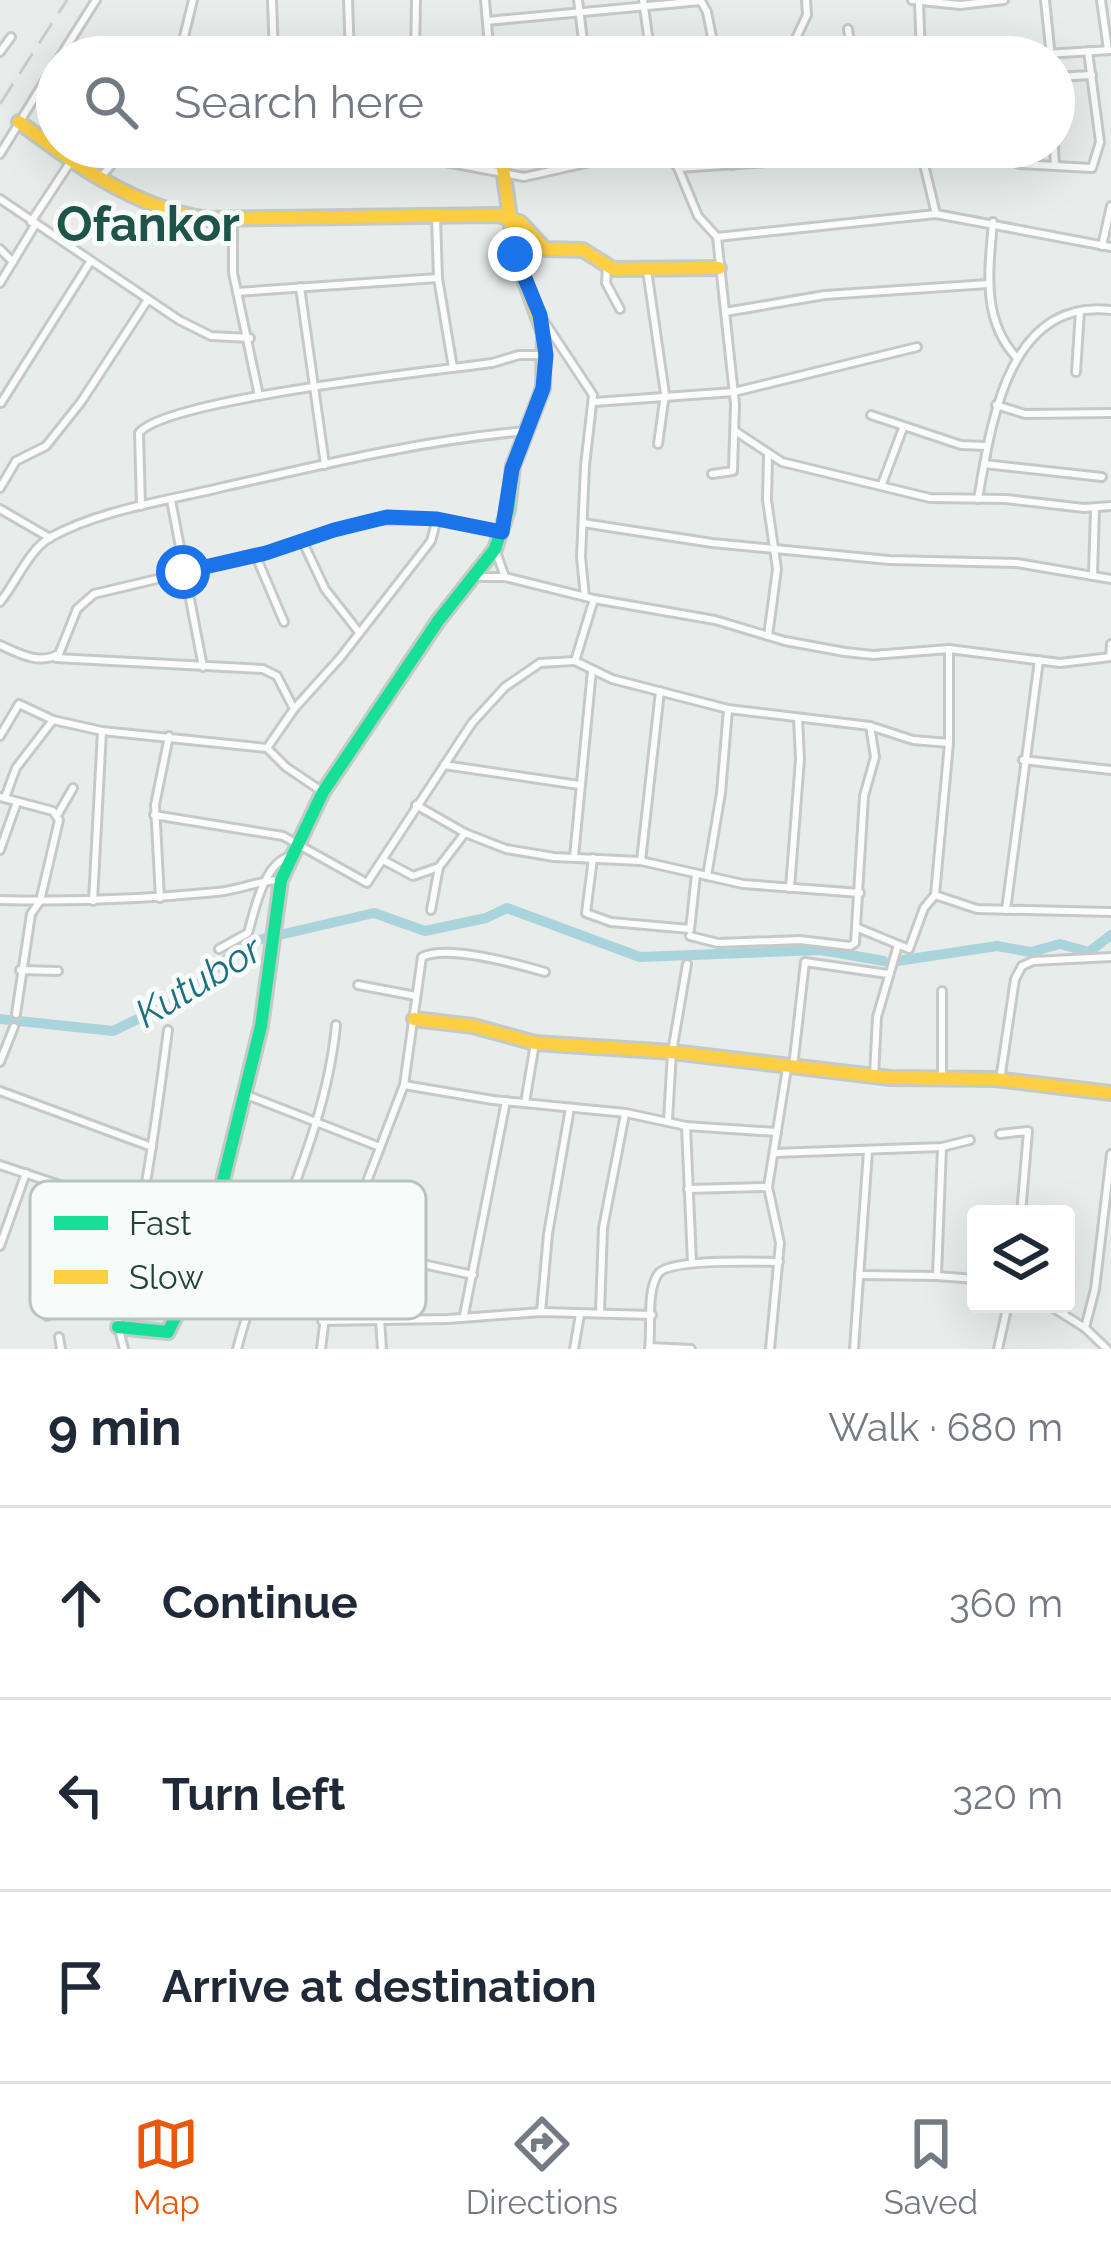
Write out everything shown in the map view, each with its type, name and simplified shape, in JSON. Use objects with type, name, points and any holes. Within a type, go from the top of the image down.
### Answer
[{"type":"street","points":[[73,36],[96,0]]},
{"type":"street","points":[[184,36],[193,0]]},
{"type":"street","points":[[272,0],[273,36]]},
{"type":"street","points":[[348,0],[349,36]]},
{"type":"street","points":[[415,36],[416,0]]},
{"type":"street","points":[[485,0],[488,36]]},
{"type":"street","points":[[578,0],[582,36]]},
{"type":"street","points":[[797,36],[807,15],[806,0]]},
{"type":"street","points":[[919,36],[915,2],[1004,0]]},
{"type":"street","points":[[1045,0],[1049,36]]},
{"type":"street","points":[[1075,52],[1109,50],[1101,0]]},
{"type":"street","points":[[487,21],[701,1],[712,36]]},
{"type":"street","points":[[643,4],[648,36]]},
{"type":"street","points":[[848,29],[849,36]]},
{"type":"street","points":[[0,52],[11,37]]},
{"type":"street","points":[[1067,168],[1086,171],[1097,161],[1100,142],[1088,51]]},
{"type":"street","points":[[1075,76],[1092,75]]},
{"type":"street","points":[[0,154],[36,95]]},
{"type":"street","points":[[19,122],[36,135]]},
{"type":"street","points":[[0,283],[65,168]]},
{"type":"street","points":[[82,168],[147,207],[194,218],[508,217],[521,223],[545,249],[583,250],[607,268],[719,268]]},
{"type":"street","points":[[99,179],[109,168]]},
{"type":"street","points":[[481,168],[514,176],[568,168]]},
{"type":"street","points":[[502,168],[515,254],[540,315],[590,386],[594,402],[585,466],[581,568],[590,598],[575,661]]},
{"type":"street","points":[[678,168],[698,216],[718,238],[735,431],[733,471],[712,474]]},
{"type":"street","points":[[924,168],[936,214]]},
{"type":"street","points":[[0,200],[211,337],[250,338]]},
{"type":"street","points":[[718,238],[936,214],[1107,247],[1111,206]]},
{"type":"street","points":[[436,214],[438,278],[453,368]]},
{"type":"street","points":[[233,219],[237,292],[259,396]]},
{"type":"street","points":[[993,222],[988,284],[1001,340],[1017,358]]},
{"type":"street","points":[[0,249],[13,262]]},
{"type":"street","points":[[1,403],[90,262]]},
{"type":"street","points":[[607,268],[606,284],[620,309]]},
{"type":"street","points":[[647,270],[665,394],[658,444]]},
{"type":"street","points":[[237,292],[438,278]]},
{"type":"street","points":[[725,312],[825,295],[988,284]]},
{"type":"street","points":[[300,287],[325,465]]},
{"type":"street","points":[[0,488],[16,460],[46,446],[54,436],[148,300]]},
{"type":"street","points":[[978,499],[996,405],[1017,358],[1052,323],[1079,311],[1111,310]]},
{"type":"street","points":[[1076,372],[1079,311]]},
{"type":"street","points":[[219,949],[248,933],[323,792],[438,620],[495,549],[512,469],[543,388],[546,355],[540,315]]},
{"type":"street","points":[[594,402],[734,392],[917,347]]},
{"type":"street","points":[[141,506],[137,446],[144,426],[182,411],[520,355],[546,355]]},
{"type":"street","points":[[996,405],[1024,414],[1111,413]]},
{"type":"street","points":[[871,415],[961,445],[987,446]]},
{"type":"street","points":[[882,484],[903,428]]},
{"type":"street","points":[[0,602],[50,538],[141,506],[449,438],[527,430]]},
{"type":"street","points":[[735,431],[768,454],[818,472],[930,498],[1111,506]]},
{"type":"street","points":[[768,454],[767,500],[777,548],[768,636]]},
{"type":"street","points":[[984,464],[1102,477]]},
{"type":"street","points":[[0,467],[8,472]]},
{"type":"street","points":[[171,500],[203,668]]},
{"type":"street","points":[[0,508],[50,538]]},
{"type":"street","points":[[1094,576],[1095,508]]},
{"type":"street","points":[[54,657],[77,609],[109,589],[255,554],[368,520],[404,516],[502,532]]},
{"type":"street","points":[[267,748],[431,541],[437,519]]},
{"type":"street","points":[[584,523],[712,543],[925,563],[1017,563],[1111,579]]},
{"type":"street","points":[[302,540],[325,589],[358,631]]},
{"type":"street","points":[[495,549],[505,577]]},
{"type":"street","points":[[255,554],[284,622]]},
{"type":"street","points":[[474,577],[505,577],[873,656],[949,649],[1076,663],[1110,657],[1111,644]]},
{"type":"street","points":[[0,646],[34,658],[271,672],[294,709]]},
{"type":"street","points":[[858,928],[913,947],[924,908],[935,895],[950,743],[949,649]]},
{"type":"street","points":[[1006,910],[1039,660]]},
{"type":"street","points":[[154,814],[283,836],[294,849],[363,882],[370,880],[416,804],[505,686],[540,664],[575,661],[613,679],[728,709],[870,726],[914,740],[950,743]]},
{"type":"street","points":[[574,858],[592,670]]},
{"type":"street","points":[[641,861],[660,691]]},
{"type":"street","points":[[0,736],[19,704],[53,720],[102,731],[267,748],[323,792]]},
{"type":"street","points":[[707,876],[722,793],[728,709]]},
{"type":"street","points":[[790,888],[800,759],[798,718]]},
{"type":"street","points":[[53,720],[16,768],[2,797],[58,814]]},
{"type":"street","points":[[593,858],[586,913],[611,922],[718,943],[800,940],[850,946],[858,928],[864,796],[875,757],[870,726]]},
{"type":"street","points":[[92,901],[102,731]]},
{"type":"street","points":[[160,898],[154,814],[169,736]]},
{"type":"street","points":[[1023,760],[1111,770]]},
{"type":"street","points":[[444,764],[579,785]]},
{"type":"street","points":[[16,1015],[31,914],[40,901],[58,814],[74,788]]},
{"type":"street","points":[[0,850],[17,802]]},
{"type":"street","points":[[416,804],[465,833],[506,849],[641,861],[707,876],[860,893]]},
{"type":"street","points":[[431,910],[439,867],[465,833]]},
{"type":"street","points":[[383,860],[408,875],[439,867]]},
{"type":"street","points":[[690,935],[696,874]]},
{"type":"street","points":[[0,900],[160,898],[236,891],[274,880]]},
{"type":"street","points":[[222,1181],[271,975],[274,880]]},
{"type":"street","points":[[935,895],[961,906],[1111,912]]},
{"type":"street","points":[[874,1076],[877,1017],[898,945]]},
{"type":"street","points":[[367,1181],[404,1085],[425,954],[482,957],[545,972]]},
{"type":"street","points":[[1000,1079],[1022,966],[1033,961],[1111,957]]},
{"type":"street","points":[[770,1349],[779,1230],[769,1187],[805,962],[888,974]]},
{"type":"street","points":[[668,1120],[671,1052],[687,964]]},
{"type":"street","points":[[20,970],[58,971]]},
{"type":"street","points":[[358,985],[416,996]]},
{"type":"street","points":[[941,1078],[942,991]]},
{"type":"street","points":[[414,1019],[473,1026],[535,1043],[671,1052],[874,1076],[1000,1079],[1111,1093]]},
{"type":"street","points":[[297,1181],[318,1121],[336,1025]]},
{"type":"street","points":[[0,1062],[14,1028]]},
{"type":"street","points":[[146,1181],[168,1030]]},
{"type":"street","points":[[525,1103],[535,1043]]},
{"type":"street","points":[[404,1085],[626,1113],[686,1126],[777,1132]]},
{"type":"street","points":[[0,1090],[152,1147]]},
{"type":"street","points":[[244,1094],[380,1147]]},
{"type":"street","points":[[464,1317],[506,1101]]},
{"type":"street","points":[[542,1312],[548,1234],[571,1108]]},
{"type":"street","points":[[600,1312],[603,1228],[626,1113]]},
{"type":"street","points":[[686,1126],[692,1263]]},
{"type":"street","points":[[1000,1134],[1028,1131],[1022,1205]]},
{"type":"street","points":[[774,1154],[942,1147],[970,1140]]},
{"type":"street","points":[[937,1276],[942,1147]]},
{"type":"street","points":[[854,1349],[868,1151]]},
{"type":"street","points":[[1085,1328],[1095,1289],[1111,1154]]},
{"type":"street","points":[[0,1165],[51,1181]]},
{"type":"street","points":[[0,1246],[26,1173]]},
{"type":"street","points":[[688,1189],[769,1187]]},
{"type":"street","points":[[691,1349],[650,1348],[658,1274],[692,1263],[779,1262]]},
{"type":"street","points":[[426,1264],[473,1275]]},
{"type":"street","points":[[860,1275],[967,1278]]},
{"type":"street","points":[[426,1318],[542,1312],[652,1315]]},
{"type":"street","points":[[998,1349],[1007,1313]]},
{"type":"street","points":[[1061,1313],[1107,1349]]},
{"type":"street","points":[[574,1349],[580,1314]]},
{"type":"street","points":[[118,1319],[124,1349]]},
{"type":"street","points":[[118,1327],[168,1332],[174,1319]]},
{"type":"street","points":[[237,1349],[246,1319]]},
{"type":"street","points":[[321,1349],[322,1321],[408,1319]]},
{"type":"street","points":[[380,1320],[382,1349]]},
{"type":"street","points":[[58,1337],[61,1349]]},
{"type":"waterway","name":"Kutubor","points":[[0,1019],[113,1031],[185,996],[227,958],[258,940],[374,913],[425,931],[486,918],[507,908],[640,957],[821,950],[884,961]]},
{"type":"waterway","name":"Kutubor","points":[[897,961],[997,946],[1031,952],[1060,944],[1089,952],[1111,935]]},
{"type":"railway","points":[[44,36],[67,0]]},
{"type":"railway","points":[[0,104],[36,48]]},
{"type":"traffic: fast","points":[[223,1181],[261,1026],[281,880],[323,792],[438,621],[495,549],[508,510],[513,466]]},
{"type":"traffic: fast","points":[[118,1327],[168,1332],[174,1319]]},
{"type":"traffic: slow","points":[[19,122],[36,134]]},
{"type":"traffic: slow","points":[[84,168],[155,205],[207,219],[499,215],[521,223],[545,249],[583,250],[613,269],[719,268]]},
{"type":"traffic: slow","points":[[503,168],[515,254],[544,334],[543,388],[513,466]]},
{"type":"traffic: slow","points":[[414,1019],[473,1026],[535,1043],[672,1052],[891,1078],[995,1079],[1111,1093]]},
{"type":"district","name":"Ofankor","points":[[148,224]]},
{"type":"route","points":[[183,572],[387,517],[464,522],[502,532],[512,469],[543,388],[546,355],[540,315],[515,254]]}]
